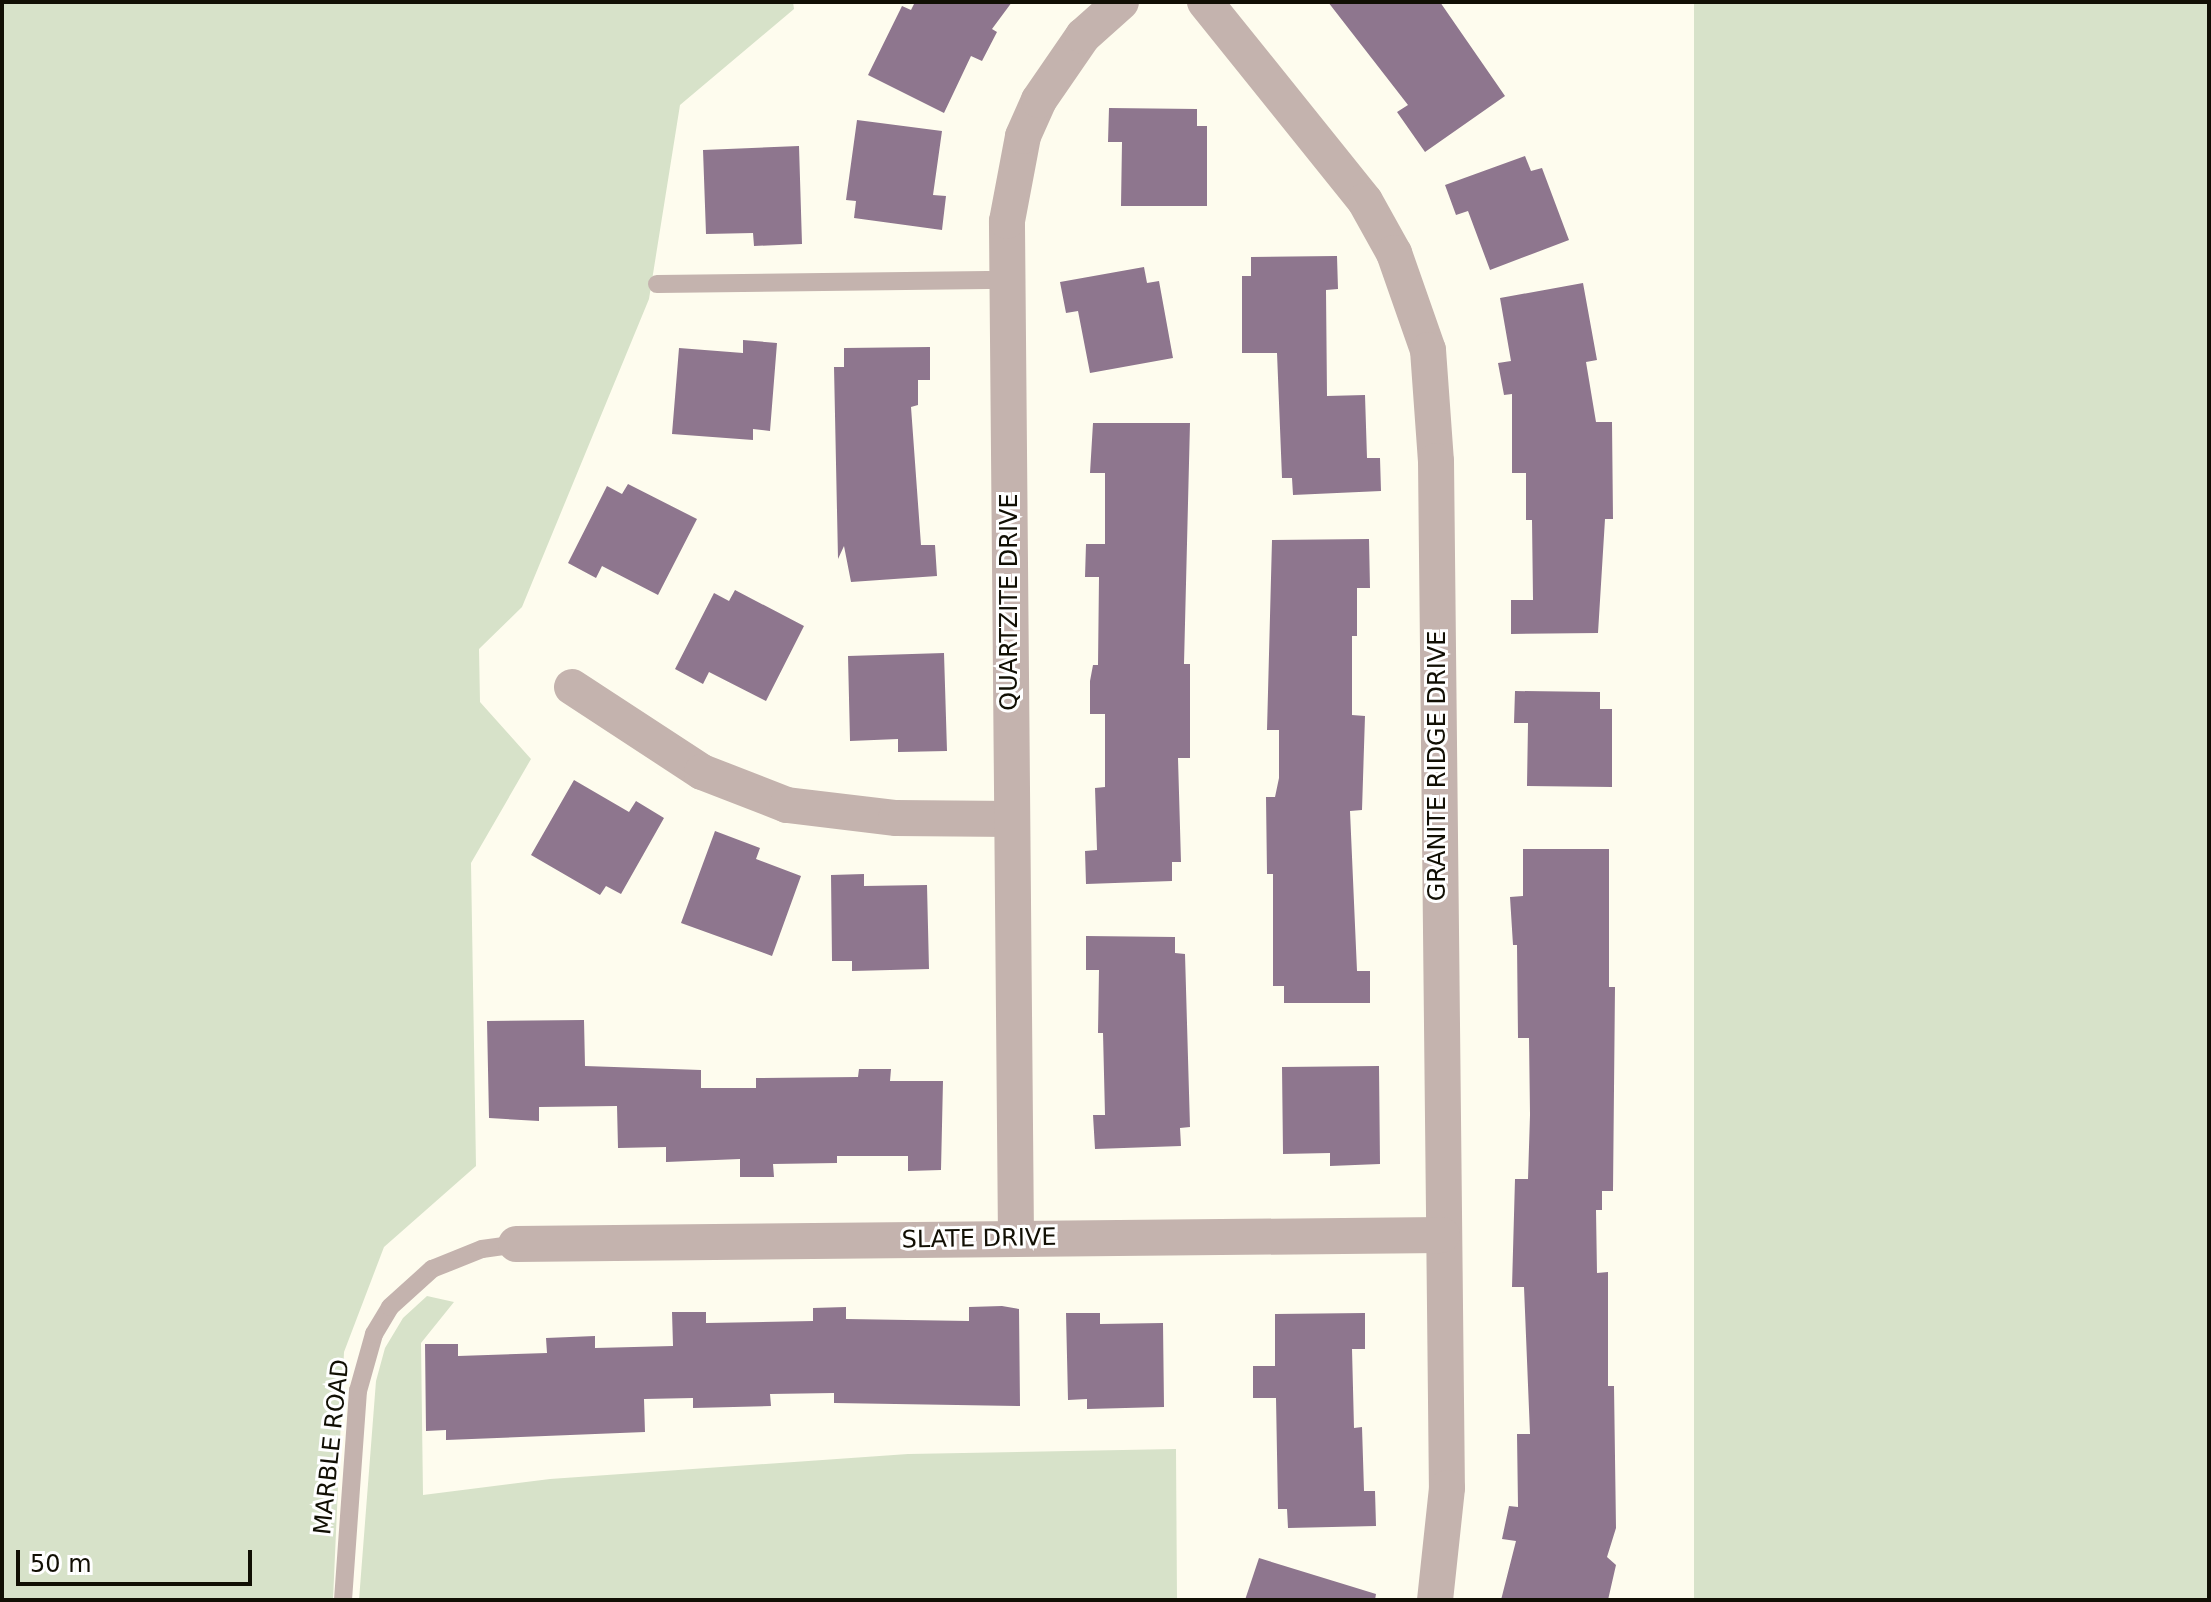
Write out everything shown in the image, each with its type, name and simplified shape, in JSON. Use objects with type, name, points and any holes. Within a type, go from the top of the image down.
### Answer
[{"type":"street","name":"QUARTZITE DRIVE","points":[[1016,1238],[1007,221],[1023,136],[1059,67],[1121,2]]},
{"type":"street","name":"GRANITE RIDGE DRIVE","points":[[1205,2],[1365,201],[1394,253],[1428,350],[1436,461],[1447,1488],[1435,1600]]},
{"type":"street","points":[[572,687],[702,772],[787,805],[896,818],[1012,819]]},
{"type":"street","name":"SLATE DRIVE","points":[[516,1244],[1442,1235]]},
{"type":"lane","points":[[657,284],[1008,280]]},
{"type":"lane","name":"MARBLE ROAD","points":[[343,1600],[358,1391],[374,1334],[390,1307],[432,1269],[482,1249],[516,1244]]},
{"type":"green space","points":[[2,2],[793,2],[794,9],[680,105],[649,299],[522,607],[479,649],[480,702],[531,759],[471,863],[476,1166],[384,1247],[344,1352],[333,1600],[2,1600]]},
{"type":"green space","points":[[1694,2],[2209,2],[2209,1600],[1694,1600]]},
{"type":"green space","points":[[427,1296],[454,1302],[421,1343],[423,1495],[550,1479],[908,1454],[1176,1449],[1177,1600],[359,1600],[376,1381],[385,1348],[403,1318]]},
{"type":"building","points":[[915,2],[1012,2],[992,29],[997,32],[982,61],[971,56],[944,113],[868,75],[902,6],[911,10]]},
{"type":"building","points":[[1328,2],[1440,2],[1505,96],[1425,152],[1397,112],[1408,105]]},
{"type":"building","points":[[1109,108],[1197,109],[1197,126],[1207,126],[1207,206],[1121,206],[1122,142],[1108,142]]},
{"type":"building","points":[[857,120],[942,131],[933,195],[946,196],[942,230],[854,218],[856,201],[846,200]]},
{"type":"building","points":[[799,146],[802,244],[754,246],[753,233],[706,234],[703,150]]},
{"type":"building","points":[[1525,156],[1531,171],[1542,168],[1569,240],[1490,270],[1468,211],[1456,215],[1445,185]]},
{"type":"building","points":[[1337,256],[1338,289],[1326,290],[1327,396],[1365,395],[1367,458],[1380,458],[1381,491],[1293,495],[1292,478],[1282,478],[1277,353],[1242,353],[1242,276],[1251,276],[1251,257]]},
{"type":"building","points":[[1144,267],[1147,283],[1159,281],[1173,358],[1090,373],[1078,311],[1066,313],[1060,282]]},
{"type":"building","points":[[1583,283],[1597,360],[1586,362],[1596,422],[1612,422],[1613,519],[1605,519],[1598,633],[1511,634],[1511,600],[1533,600],[1532,520],[1526,520],[1526,473],[1512,473],[1512,394],[1504,395],[1498,363],[1511,361],[1500,298]]},
{"type":"building","points":[[743,340],[777,343],[770,431],[753,429],[753,440],[672,434],[679,348],[743,353]]},
{"type":"building","points":[[930,347],[930,380],[918,380],[918,405],[911,407],[921,545],[935,545],[937,576],[851,582],[844,546],[838,559],[834,367],[844,367],[844,348]]},
{"type":"building","points":[[1093,423],[1190,423],[1184,664],[1190,664],[1190,758],[1178,758],[1181,862],[1172,862],[1172,881],[1086,884],[1085,851],[1097,850],[1095,788],[1105,787],[1105,714],[1090,714],[1090,681],[1093,665],[1098,665],[1099,577],[1085,577],[1086,544],[1105,544],[1105,473],[1090,473]]},
{"type":"building","points":[[628,484],[697,519],[658,595],[602,566],[596,578],[568,563],[607,486],[622,494]]},
{"type":"building","points":[[1369,539],[1370,588],[1357,588],[1357,636],[1352,636],[1352,715],[1365,716],[1362,810],[1350,811],[1357,971],[1370,971],[1370,1003],[1284,1003],[1284,986],[1273,986],[1273,874],[1267,874],[1266,797],[1275,797],[1279,778],[1279,730],[1267,730],[1272,540]]},
{"type":"building","points":[[735,590],[804,626],[766,701],[709,672],[703,684],[675,669],[714,593],[729,601]]},
{"type":"building","points":[[944,653],[947,751],[898,752],[898,739],[850,741],[848,656]]},
{"type":"building","points":[[1515,691],[1600,692],[1600,709],[1612,709],[1612,787],[1527,786],[1528,723],[1514,723]]},
{"type":"building","points":[[574,780],[629,812],[636,801],[664,818],[621,894],[606,886],[600,895],[531,855]]},
{"type":"building","points":[[715,831],[760,848],[756,859],[801,876],[772,956],[681,923]]},
{"type":"building","points":[[1523,849],[1609,849],[1609,987],[1615,987],[1613,1191],[1602,1191],[1602,1210],[1596,1210],[1597,1273],[1608,1272],[1608,1386],[1614,1386],[1616,1528],[1607,1557],[1616,1565],[1608,1600],[1501,1600],[1516,1541],[1502,1539],[1509,1506],[1518,1507],[1517,1434],[1530,1434],[1524,1287],[1512,1287],[1515,1179],[1528,1179],[1530,1115],[1529,1038],[1518,1038],[1517,945],[1513,945],[1510,897],[1523,896]]},
{"type":"building","points":[[864,874],[864,886],[927,885],[929,969],[852,971],[852,961],[832,961],[831,875]]},
{"type":"building","points":[[1086,936],[1175,937],[1175,953],[1185,954],[1190,1127],[1180,1128],[1181,1146],[1095,1149],[1093,1115],[1105,1115],[1103,1033],[1098,1033],[1099,970],[1086,970]]},
{"type":"building","points":[[584,1020],[585,1066],[701,1070],[701,1088],[756,1088],[756,1078],[858,1077],[859,1069],[891,1069],[890,1081],[943,1081],[941,1170],[908,1171],[908,1156],[837,1156],[837,1163],[773,1164],[774,1177],[740,1177],[740,1159],[666,1162],[666,1147],[618,1148],[617,1106],[539,1107],[539,1121],[489,1118],[487,1021]]},
{"type":"building","points":[[1379,1066],[1380,1164],[1330,1166],[1330,1153],[1283,1154],[1282,1067]]},
{"type":"building","points":[[846,1307],[846,1319],[969,1321],[969,1307],[1019,1309],[1020,1406],[834,1403],[834,1393],[770,1394],[771,1406],[693,1408],[693,1398],[644,1399],[645,1432],[446,1440],[446,1430],[426,1431],[425,1344],[458,1344],[458,1356],[547,1353],[546,1338],[595,1336],[595,1348],[673,1346],[672,1312],[706,1312],[706,1323],[813,1321],[813,1308]]},
{"type":"building","points":[[1066,1313],[1100,1313],[1100,1324],[1163,1323],[1164,1407],[1087,1409],[1087,1399],[1068,1400]]},
{"type":"building","points":[[1365,1313],[1365,1349],[1352,1349],[1354,1428],[1362,1427],[1364,1491],[1375,1491],[1376,1526],[1288,1528],[1287,1509],[1278,1509],[1276,1398],[1253,1398],[1253,1366],[1275,1366],[1275,1314]]},
{"type":"building","points":[[1259,1558],[1376,1594],[1375,1600],[1245,1600]]}]
